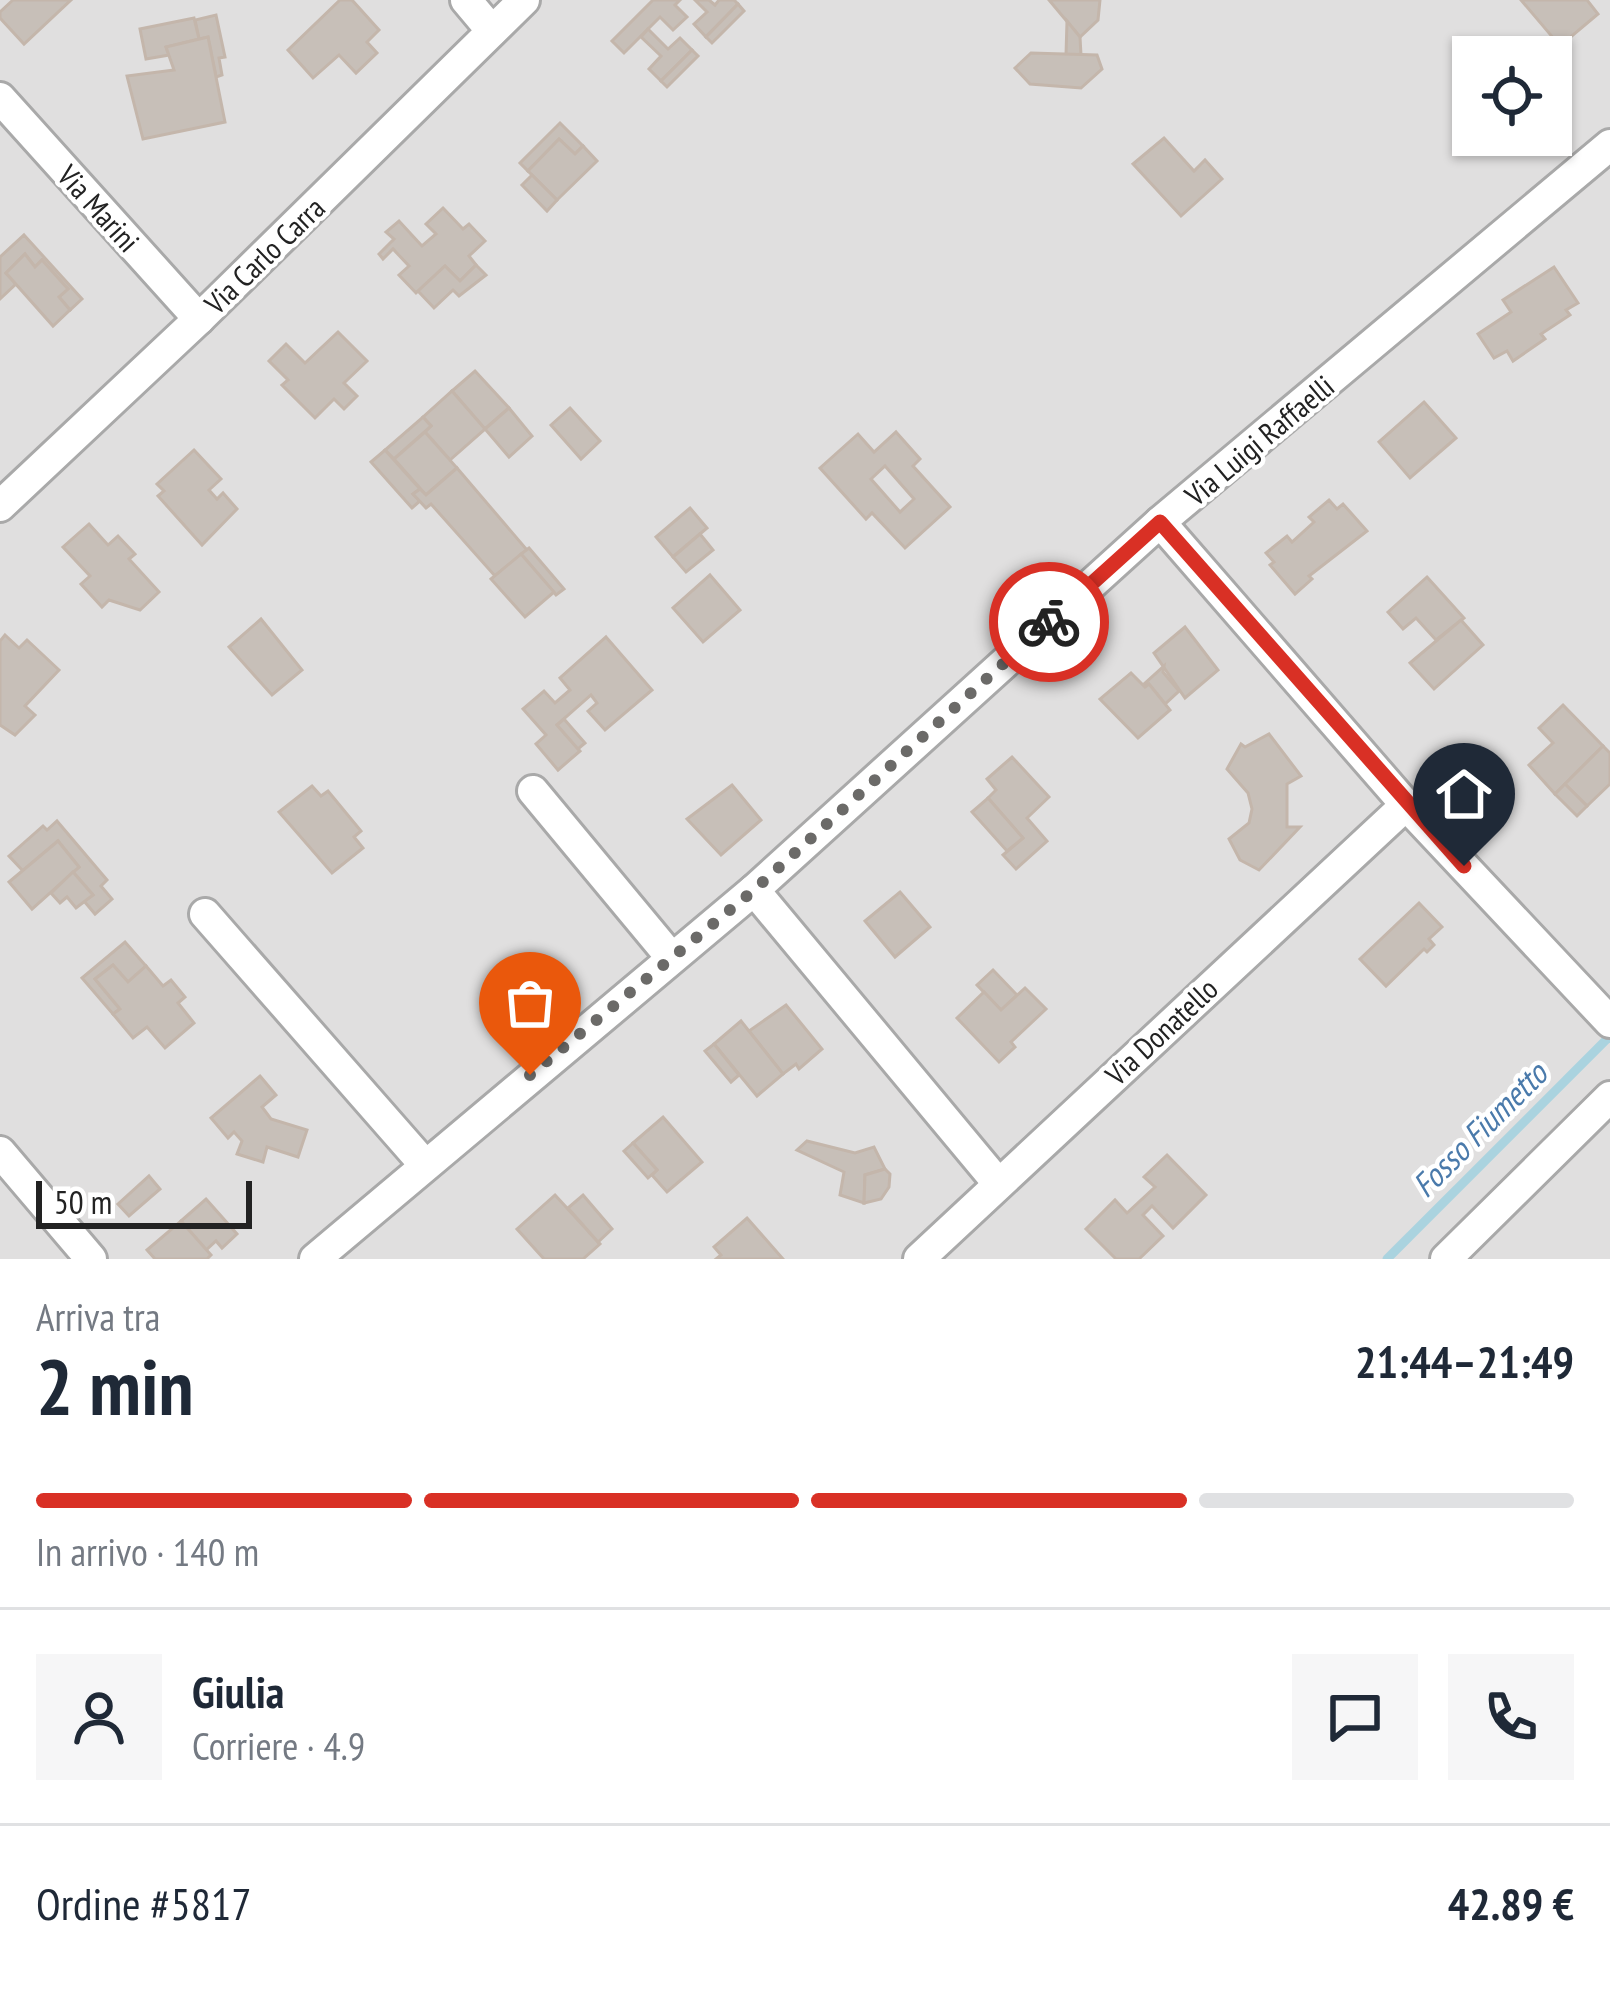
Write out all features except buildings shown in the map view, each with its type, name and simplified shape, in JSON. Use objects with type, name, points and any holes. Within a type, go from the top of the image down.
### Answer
[{"type":"street","points":[[466,0],[492,31]]},
{"type":"street","name":"Via Carlo Carra","points":[[0,506],[199,319],[524,0]]},
{"type":"street","name":"Via Marini","points":[[0,98],[199,319]]},
{"type":"street","name":"Via Luigi Raffaelli","points":[[315,1259],[754,890],[1160,522],[1610,145]]},
{"type":"street","points":[[1160,522],[1406,805],[1609,1020]]},
{"type":"street","points":[[533,791],[670,956]]},
{"type":"street","name":"Via Donatello","points":[[919,1259],[1406,805]]},
{"type":"street","points":[[754,890],[998,1182]]},
{"type":"street","points":[[205,914],[425,1165]]},
{"type":"street","points":[[1446,1259],[1610,1097]]},
{"type":"street","points":[[0,1152],[92,1259]]},
{"type":"shaded area","points":[[0,0],[1610,0],[1610,1259],[0,1259]]},
{"type":"waterway","name":"Fosso Fiumetto","points":[[1387,1259],[1610,1036]]},
{"type":"way so far","points":[[530,1075],[754,890],[1049,622]]},
{"type":"route","points":[[1049,622],[1160,522],[1464,866]]}]
